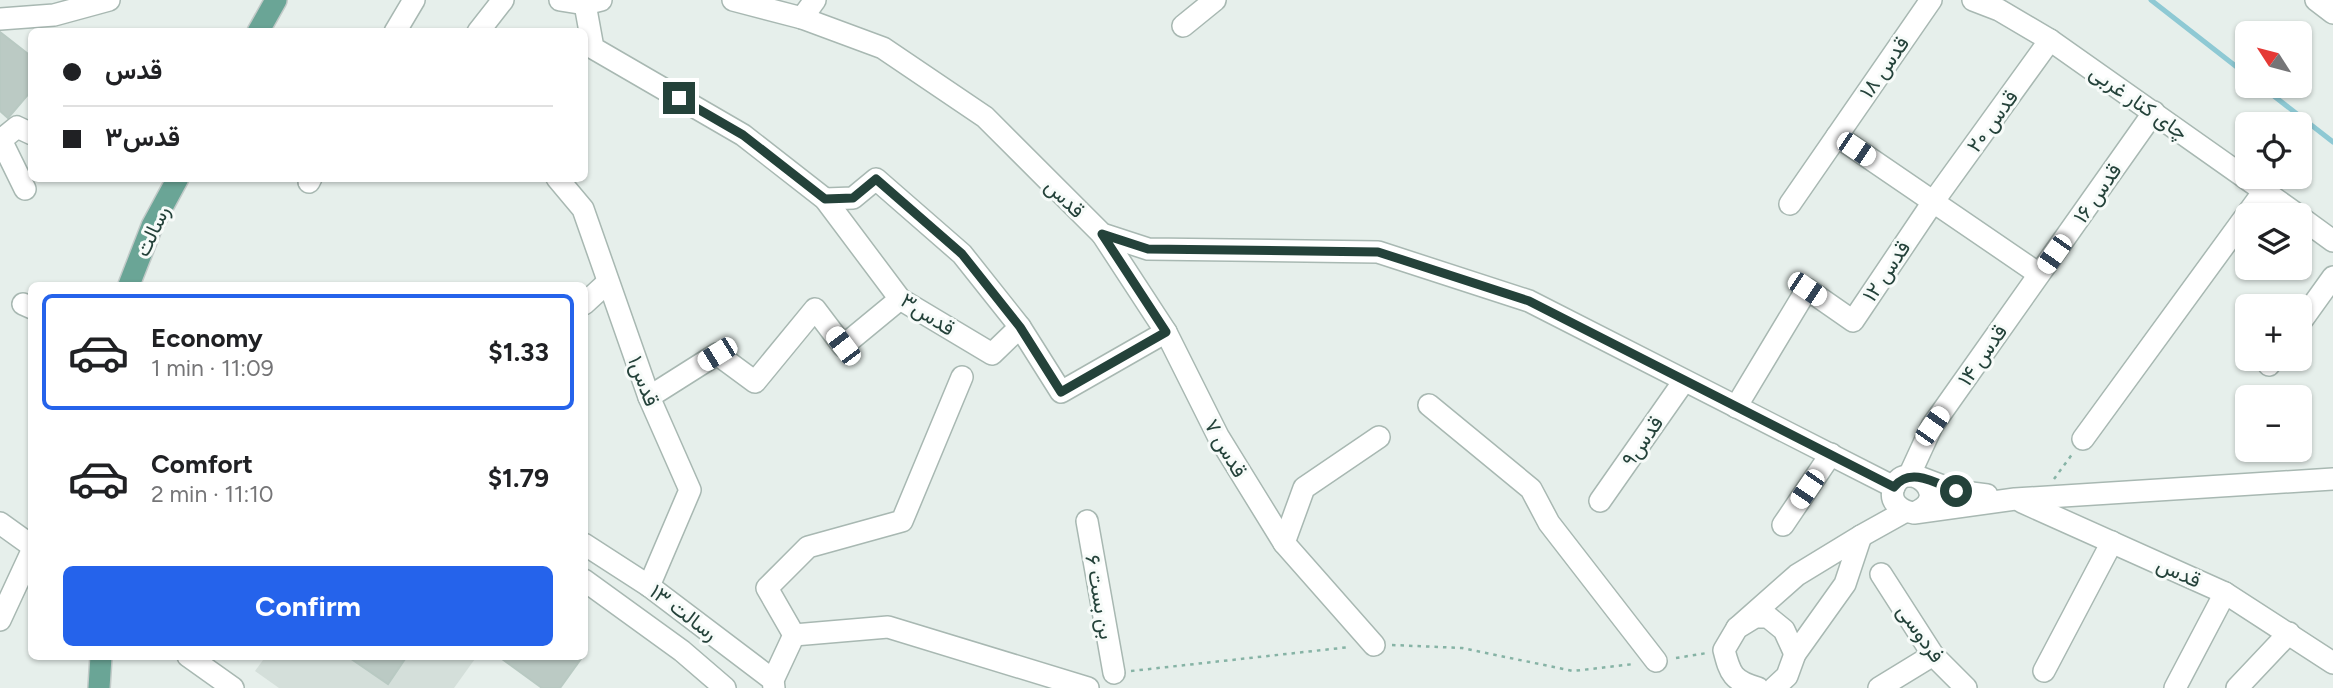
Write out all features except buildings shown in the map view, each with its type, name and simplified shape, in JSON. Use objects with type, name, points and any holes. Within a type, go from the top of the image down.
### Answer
[{"type":"main road","points":[[260,28],[275,0]]},
{"type":"main road","name":"رسالت","points":[[130,282],[152,226],[176,182]]},
{"type":"main road","points":[[99,688],[101,660]]},
{"type":"street","points":[[0,19],[54,15],[109,0]]},
{"type":"street","points":[[397,28],[414,0]]},
{"type":"street","points":[[481,28],[503,0]]},
{"type":"street","points":[[560,0],[593,2]]},
{"type":"street","name":"قدس","points":[[733,0],[802,18],[883,48],[985,117],[1102,234],[1148,249],[1378,252],[1529,301],[1831,454],[1907,480],[1956,491],[2015,499],[2112,542],[2225,593],[2333,663]]},
{"type":"street","points":[[802,18],[815,0]]},
{"type":"street","points":[[1183,26],[1215,0]]},
{"type":"street","name":"قدس ۱۸","points":[[1790,204],[1931,0]]},
{"type":"street","name":"چای کنار غربی","points":[[1973,0],[1999,10],[2050,40],[2281,203]]},
{"type":"street","points":[[2316,0],[2333,13]]},
{"type":"street","name":"قدس۳","points":[[593,2],[593,48],[743,135],[825,199],[900,299],[992,354],[1020,327]]},
{"type":"street","name":"قدس ۲۰","points":[[1933,202],[2050,40]]},
{"type":"street","name":"قدس ۱۶","points":[[2039,274],[2154,112]]},
{"type":"street","points":[[24,189],[1,139],[17,127],[28,132]]},
{"type":"street","points":[[1837,136],[2039,274]]},
{"type":"street","points":[[825,199],[853,198],[876,179],[962,254],[1020,327],[1061,392],[1166,332]]},
{"type":"street","name":"قدس۱","points":[[560,182],[583,209],[649,397],[690,490],[649,586]]},
{"type":"street","points":[[2083,439],[2264,191]]},
{"type":"street","name":"قدس ۱۲","points":[[1736,407],[1807,289],[1853,321],[1933,202]]},
{"type":"street","name":"چای کنار غربی","points":[[2312,226],[2333,241]]},
{"type":"street","name":"قدس ۷","points":[[1102,234],[1166,332],[1218,436],[1284,543],[1374,645]]},
{"type":"street","name":"قدس ۱۴","points":[[1907,480],[1932,426],[2039,274]]},
{"type":"street","points":[[2312,306],[2333,277]]},
{"type":"street","points":[[588,300],[608,282]]},
{"type":"street","points":[[649,397],[717,354],[755,382],[815,309],[843,346],[900,299]]},
{"type":"street","points":[[794,635],[767,588],[808,547],[902,521],[962,377]]},
{"type":"street","name":"قدس۹","points":[[1600,501],[1684,381]]},
{"type":"street","points":[[1429,405],[1531,489],[1549,523],[1656,662]]},
{"type":"street","points":[[1284,543],[1304,488],[1379,438]]},
{"type":"street","points":[[1783,525],[1831,454]]},
{"type":"street","name":"قدس","points":[[1724,650],[1737,628],[1797,575],[1861,536],[1909,512],[2015,499],[2333,479]]},
{"type":"street","points":[[1907,480],[1926,483],[1930,492],[1929,502],[1923,510],[1909,512],[1896,506],[1893,497],[1907,480]]},
{"type":"street","name":"بن بست ۶","points":[[1087,521],[1114,673]]},
{"type":"street","points":[[0,523],[28,543]]},
{"type":"street","points":[[1781,684],[1795,654],[1845,584],[1861,536]]},
{"type":"street","points":[[2044,671],[2112,542]]},
{"type":"street","name":"رسالت ۱۳","points":[[588,547],[649,586],[774,684]]},
{"type":"street","points":[[0,620],[28,560]]},
{"type":"street","name":"فردوسی","points":[[1881,574],[1933,655],[1966,688]]},
{"type":"street","name":"رسالت ۱۳","points":[[588,583],[682,651],[725,688]]},
{"type":"street","points":[[2175,688],[2225,593]]},
{"type":"street","points":[[1737,628],[1755,617],[1768,617],[1784,630],[1795,654]]},
{"type":"street","points":[[794,635],[888,627],[1088,688]]},
{"type":"street","points":[[2237,688],[2288,633]]},
{"type":"street","points":[[774,684],[794,635]]},
{"type":"street","points":[[1724,650],[1731,680],[1758,688]]},
{"type":"street","points":[[1879,688],[1933,655]]},
{"type":"street","points":[[194,660],[233,688]]},
{"type":"path","points":[[2040,498],[2083,439]]},
{"type":"path","points":[[1114,673],[1374,645],[1462,648],[1573,671],[1656,662],[1724,650]]},
{"type":"shaded area","points":[[263,660],[474,660],[454,688],[279,688],[255,671]]},
{"type":"waterway","points":[[2151,0],[2235,66]]},
{"type":"waterway","points":[[2276,98],[2333,142]]},
{"type":"route","points":[[679,98],[743,135],[825,199],[853,198],[876,179],[962,254],[1020,327],[1061,392],[1166,332],[1102,234],[1148,249],[1378,252],[1529,301],[1894,487],[1900,479],[1909,476],[1956,491]]}]
